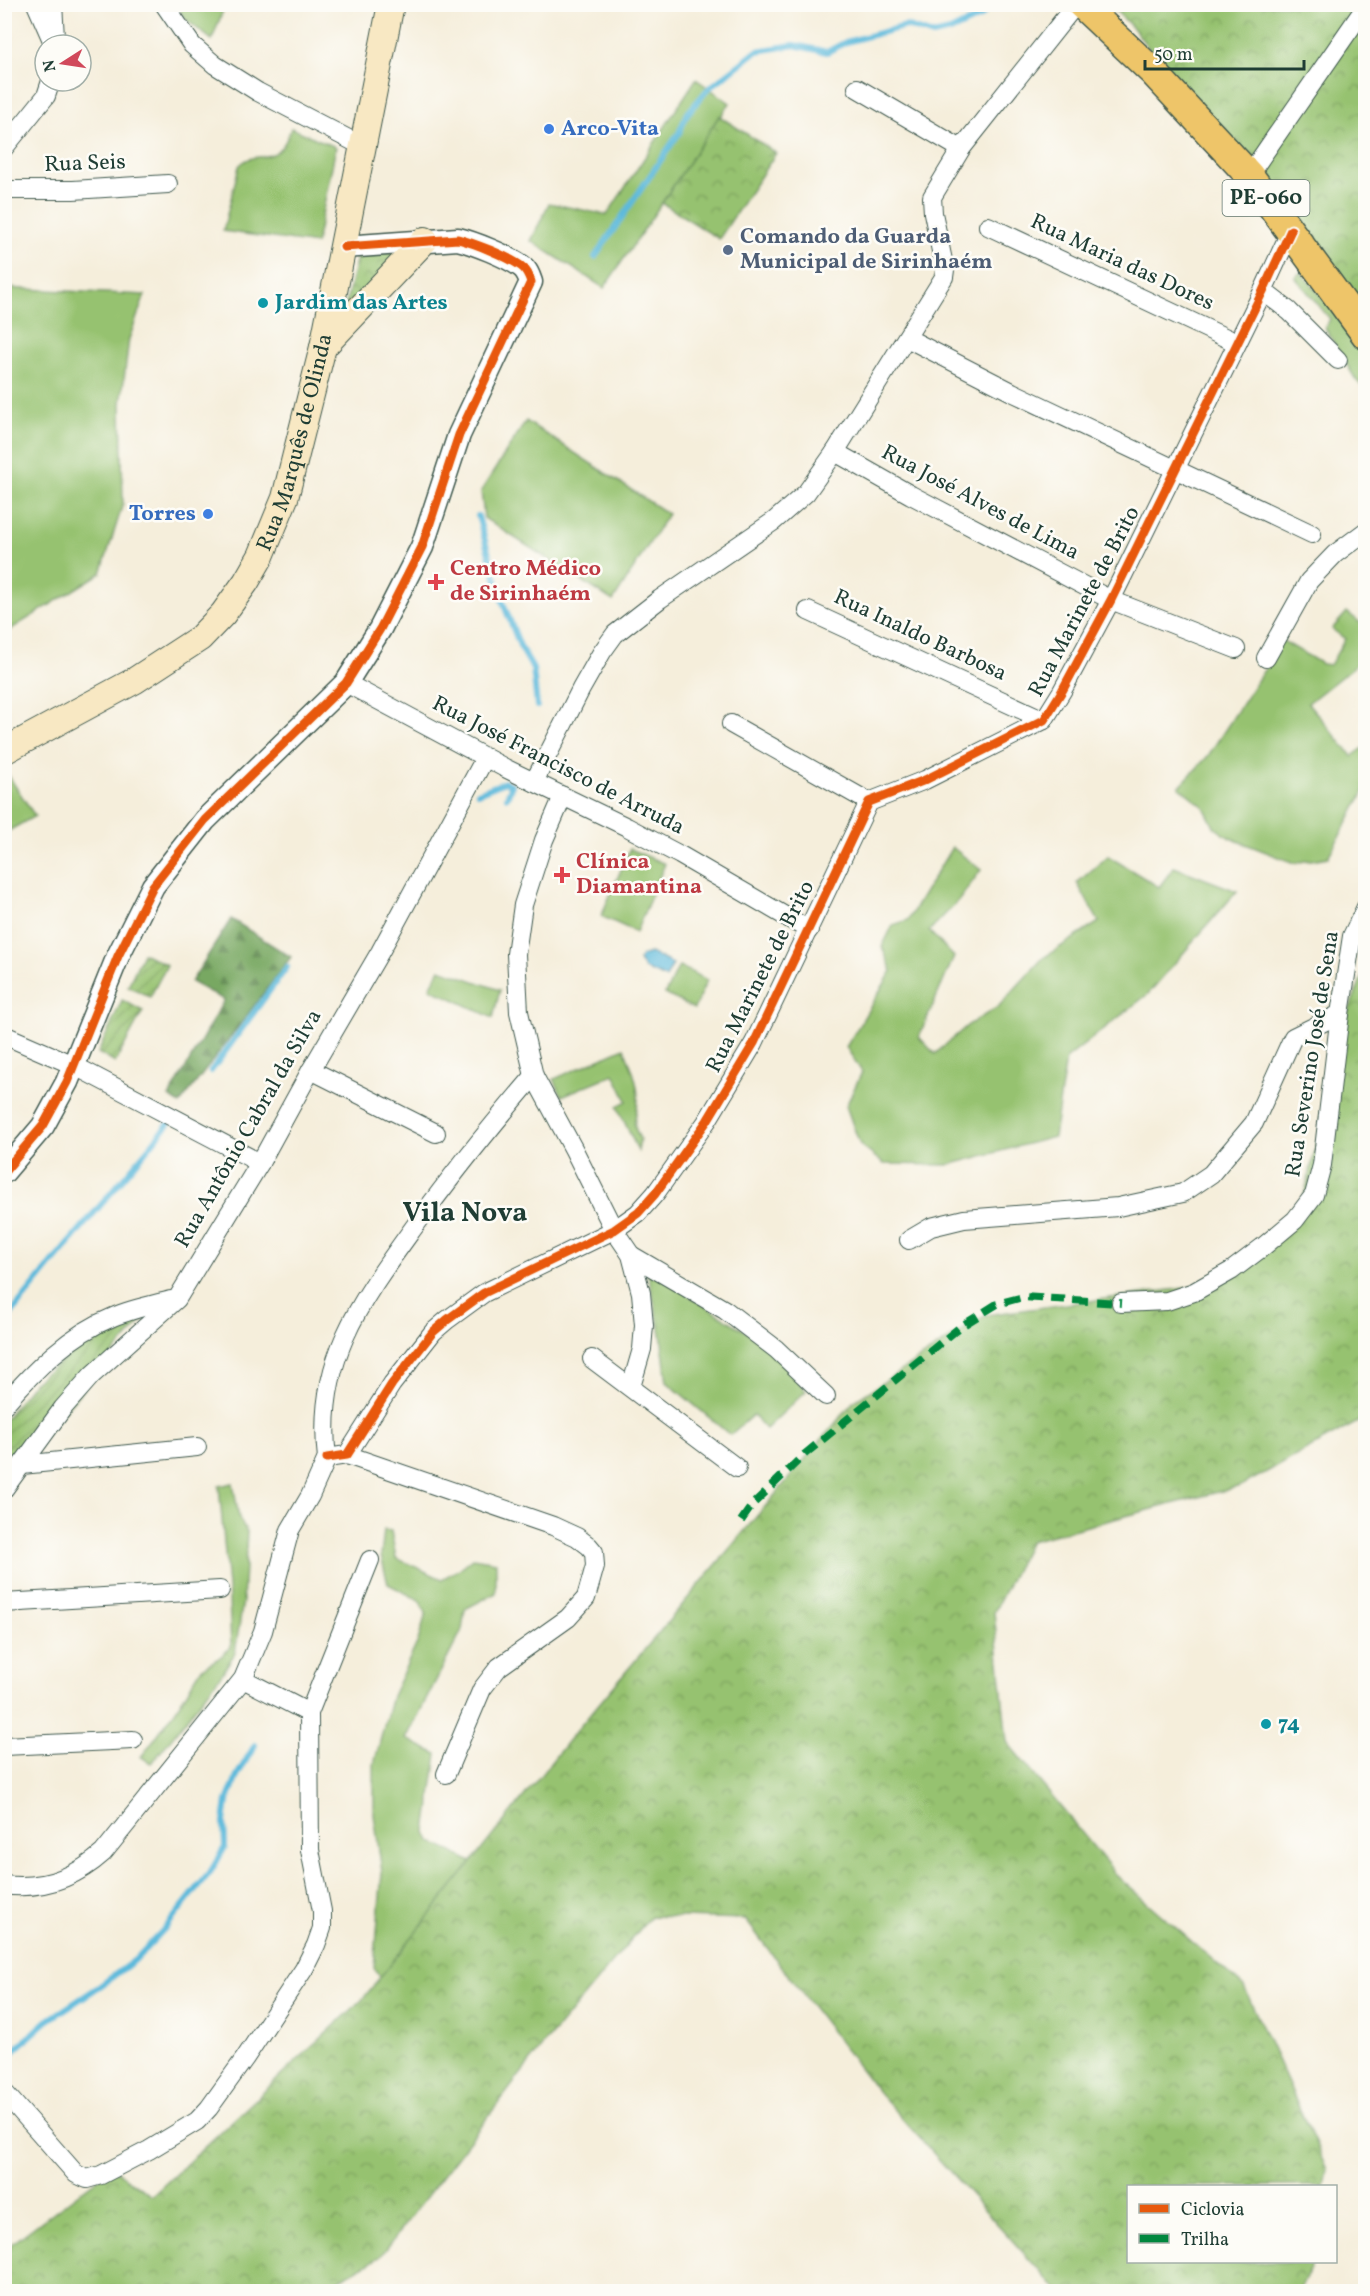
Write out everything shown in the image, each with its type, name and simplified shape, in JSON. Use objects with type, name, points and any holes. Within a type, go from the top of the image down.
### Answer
[{"type":"main road","name":"Rua Marquês de Olinda","points":[[4,751],[134,681],[200,638],[223,614],[261,556],[285,498],[323,347],[391,4]]},
{"type":"main road","name":"PE-060","points":[[1081,4],[1153,72],[1250,175],[1365,335]]},
{"type":"main road","points":[[323,347],[425,240]]},
{"type":"street","points":[[36,4],[49,33]]},
{"type":"street","points":[[53,4],[54,33]]},
{"type":"street","points":[[164,4],[192,45],[215,65],[258,92],[362,146]]},
{"type":"street","points":[[528,779],[602,652],[615,634],[660,599],[793,506],[806,493],[835,452],[944,277],[945,270],[933,213],[932,197],[961,149],[1076,4]]},
{"type":"street","points":[[1250,175],[1365,6]]},
{"type":"street","points":[[857,88],[961,149]]},
{"type":"street","points":[[4,148],[47,93]]},
{"type":"street","name":"Rua Seis","points":[[4,189],[73,190],[168,184]]},
{"type":"street","name":"Rua Maria das Dores","points":[[988,226],[1237,343]]},
{"type":"street","name":"Rua Marinete de Brito","points":[[347,1455],[392,1384],[433,1332],[447,1320],[484,1293],[614,1230],[638,1213],[655,1194],[707,1121],[754,1043],[869,802],[925,780],[1044,720],[1062,692],[1111,600],[1291,230]]},
{"type":"street","points":[[4,1172],[43,1126],[67,1082],[118,956],[153,886],[205,820],[346,683],[380,629],[422,547],[459,435],[531,282],[521,266],[470,242],[458,239],[344,247]]},
{"type":"street","points":[[1263,291],[1289,312],[1338,360]]},
{"type":"street","points":[[907,338],[1012,392],[1312,534]]},
{"type":"street","name":"Rua José Alves de Lima","points":[[835,452],[911,495],[1111,600],[1236,649]]},
{"type":"street","points":[[1266,658],[1309,581],[1335,554],[1365,531]]},
{"type":"street","name":"Rua Inaldo Barbosa","points":[[808,610],[1044,720]]},
{"type":"street","name":"Rua José Francisco de Arruda","points":[[346,683],[485,758],[680,855],[809,930]]},
{"type":"street","points":[[731,724],[869,802]]},
{"type":"street","name":"Rua Antônio Cabral da Silva","points":[[4,1489],[63,1408],[92,1375],[177,1299],[260,1163],[380,952],[485,758]]},
{"type":"street","points":[[563,796],[544,840],[523,905],[516,954],[520,1021],[534,1076],[614,1230],[631,1255],[641,1293],[644,1324],[642,1349],[631,1387]]},
{"type":"street","name":"Rua Severino José de Sena","points":[[1121,1303],[1167,1301],[1194,1292],[1231,1271],[1295,1220],[1314,1195],[1319,1180],[1352,936],[1365,907]]},
{"type":"street","points":[[909,1240],[931,1227],[964,1219],[1118,1207],[1183,1193],[1210,1174],[1254,1123],[1293,1036],[1340,1014]]},
{"type":"street","points":[[4,1035],[73,1065],[260,1163]]},
{"type":"street","points":[[311,1070],[436,1133]]},
{"type":"street","points":[[4,1885],[21,1887],[49,1883],[71,1876],[91,1864],[103,1853],[243,1679],[263,1631],[290,1530],[310,1496],[327,1458],[324,1434],[327,1400],[338,1353],[349,1324],[364,1297],[453,1173],[534,1076]]},
{"type":"street","points":[[631,1255],[724,1310],[776,1349],[826,1396]]},
{"type":"street","points":[[4,1405],[35,1370],[87,1330],[111,1317],[177,1299]]},
{"type":"street","points":[[592,1359],[737,1468]]},
{"type":"street","points":[[22,1465],[197,1447]]},
{"type":"street","points":[[327,1458],[347,1455],[553,1526],[577,1537],[590,1546],[594,1552],[595,1566],[586,1598],[568,1618],[512,1656],[490,1677],[482,1689],[446,1774]]},
{"type":"street","points":[[4,2092],[76,2174],[87,2179],[101,2175],[149,2150],[197,2121],[245,2058],[304,1969],[321,1928],[322,1911],[310,1850],[309,1713],[370,1560]]},
{"type":"street","points":[[4,1603],[220,1590]]},
{"type":"street","points":[[243,1679],[309,1713]]},
{"type":"street","points":[[4,1746],[133,1740]]},
{"type":"green space","points":[[177,5],[225,5],[212,40],[184,18]]},
{"type":"green space","points":[[1110,5],[1365,5],[1365,340],[1135,30]]},
{"type":"green space","points":[[696,79],[730,103],[604,288],[531,241],[549,203],[607,215]]},
{"type":"green space","points":[[719,116],[776,153],[719,239],[662,203]]},
{"type":"green space","points":[[291,128],[336,147],[316,244],[223,231],[239,166],[246,160],[273,154],[280,150]]},
{"type":"green space","points":[[407,249],[344,312],[357,256]]},
{"type":"green space","points":[[1301,272],[1333,310],[1365,356],[1365,389],[1356,380],[1325,328],[1330,319],[1295,277]]},
{"type":"green space","points":[[5,288],[145,295],[129,339],[121,404],[123,504],[101,573],[5,633]]},
{"type":"green space","points":[[526,421],[668,514],[613,601],[484,518],[481,491]]},
{"type":"green space","points":[[1347,612],[1362,624],[1365,621],[1365,658],[1308,703],[1352,756],[1365,747],[1365,790],[1328,857],[1294,863],[1230,838],[1214,827],[1204,807],[1179,787],[1208,756],[1270,661],[1280,639],[1322,664],[1330,665],[1345,639],[1332,629]]},
{"type":"green space","points":[[6,772],[35,816],[5,833],[4,773]]},
{"type":"green space","points":[[952,847],[981,870],[959,900],[929,931],[954,957],[919,1037],[935,1054],[968,1025],[998,1007],[1043,958],[1099,922],[1077,883],[1108,856],[1159,887],[1174,867],[1237,891],[1148,994],[1066,1059],[1054,1137],[948,1165],[884,1164],[860,1145],[846,1106],[862,1072],[846,1047],[892,971],[882,947],[893,925],[908,920]]},
{"type":"green space","points":[[630,849],[665,864],[636,932],[601,916]]},
{"type":"green space","points":[[231,919],[291,957],[180,1104],[169,1097],[224,1000],[191,982]]},
{"type":"green space","points":[[143,953],[167,965],[150,997],[128,986]]},
{"type":"green space","points":[[679,966],[707,980],[694,1009],[665,994]]},
{"type":"green space","points":[[440,969],[500,990],[493,1018],[430,988]]},
{"type":"green space","points":[[1365,969],[1365,1418],[1241,1486],[1030,1541],[994,1612],[1007,1742],[1120,1879],[1244,1987],[1327,2169],[1324,2185],[1127,2185],[1127,2263],[1313,2263],[1299,2291],[1058,2291],[878,2092],[745,1919],[651,1916],[540,2049],[380,2257],[318,2291],[5,2292],[5,2249],[112,2168],[152,2196],[362,2000],[571,1737],[853,1402],[986,1315],[1192,1287],[1298,1221],[1348,1013]]},
{"type":"green space","points":[[122,1000],[143,1011],[115,1063],[98,1053]]},
{"type":"green space","points":[[624,1048],[638,1092],[635,1127],[640,1139],[638,1151],[617,1106],[627,1101],[614,1074],[562,1096],[554,1079]]},
{"type":"green space","points":[[647,1269],[761,1341],[783,1362],[806,1391],[766,1429],[753,1415],[730,1435],[667,1382],[661,1334]]},
{"type":"green space","points":[[145,1317],[5,1480],[5,1419],[34,1382],[111,1326]]},
{"type":"green space","points":[[233,1483],[239,1518],[247,1532],[243,1601],[235,1653],[221,1675],[152,1763],[141,1757],[175,1711],[201,1669],[231,1647],[219,1486]]},
{"type":"green space","points":[[384,1530],[391,1531],[396,1558],[442,1579],[473,1558],[496,1562],[496,1593],[465,1609],[462,1630],[406,1739],[437,1754],[426,1832],[430,1841],[481,1867],[382,1980],[374,1968],[382,1872],[374,1815],[374,1764],[392,1696],[418,1641],[426,1613],[419,1600],[388,1584],[381,1556]]},
{"type":"water","points":[[650,953],[673,964],[666,978],[644,969],[639,960],[641,956]]},
{"type":"waterway","points":[[595,257],[679,133],[687,114],[708,89],[757,51],[794,45],[827,52],[846,42],[906,26],[933,35],[950,31],[980,17],[989,7]]},
{"type":"waterway","points":[[478,516],[502,600],[520,646],[533,669],[537,706]]},
{"type":"waterway","points":[[478,793],[505,782],[512,785],[507,797]]},
{"type":"waterway","points":[[211,1071],[287,967]]},
{"type":"waterway","points":[[4,1323],[172,1119]]},
{"type":"waterway","points":[[4,2060],[47,2021],[135,1960],[167,1926],[211,1871],[225,1847],[224,1822],[227,1801],[238,1774],[255,1745]]},
{"type":"marked path","points":[[741,1521],[753,1504],[805,1454],[960,1327],[997,1304],[1023,1297],[1121,1303]]},
{"type":"cycle path","points":[[327,1458],[347,1455],[392,1384],[433,1332],[447,1320],[484,1293],[614,1230],[638,1213],[655,1194],[707,1121],[754,1043],[869,802],[925,780],[1044,720],[1111,600],[1291,230]]},
{"type":"cycle path","points":[[4,1172],[43,1126],[67,1082],[118,956],[153,886],[205,820],[346,683],[380,629],[422,547],[459,435],[531,282],[525,269],[515,262],[473,243],[458,239],[344,247]]},
{"type":"place","name":"Arco-Vita","points":[[549,129]]},
{"type":"place","name":"Comando da Guarda Municipal de Sirinhaém","points":[[728,250]]},
{"type":"place","name":"Jardim das Artes","points":[[263,303]]},
{"type":"place","name":"Torres","points":[[208,514]]},
{"type":"place","name":"Centro Médico de Sirinhaém","points":[[436,582]]},
{"type":"place","name":"Clínica Diamantina","points":[[562,875]]},
{"type":"place","name":"74","points":[[1266,1724]]},
{"type":"district","name":"Vila Nova","points":[[465,1213]]}]
